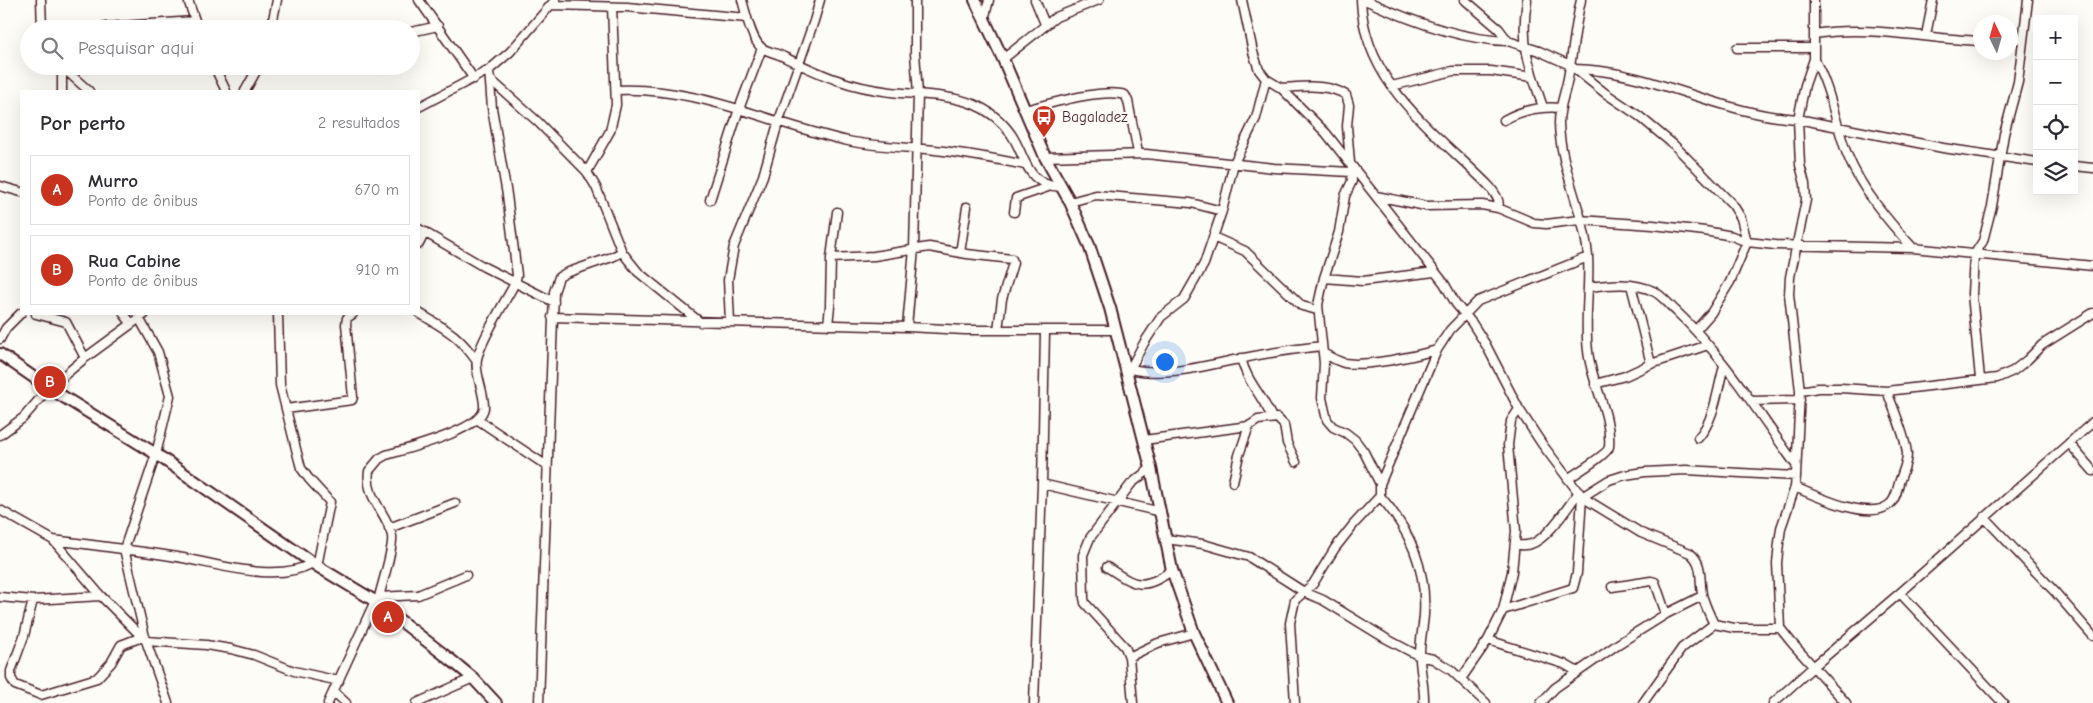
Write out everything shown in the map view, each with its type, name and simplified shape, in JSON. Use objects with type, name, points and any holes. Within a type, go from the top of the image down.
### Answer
[{"type":"street","points":[[41,0],[42,20]]},
{"type":"street","points":[[188,0],[194,20]]},
{"type":"street","points":[[273,20],[277,0]]},
{"type":"street","points":[[419,0],[474,79]]},
{"type":"street","points":[[742,0],[751,30],[762,48],[829,79],[867,89],[956,100],[986,110],[1000,121],[1010,133],[1025,165],[1039,181],[1048,186],[1061,187]]},
{"type":"street","points":[[730,322],[728,280],[729,265],[734,246],[763,176],[778,123],[820,0]]},
{"type":"street","points":[[907,327],[914,249],[918,94],[915,53],[915,0]]},
{"type":"street","points":[[975,0],[1045,156],[1070,202],[1088,245],[1128,370],[1161,512],[1172,570],[1194,633],[1224,702]]},
{"type":"street","points":[[984,20],[989,0]]},
{"type":"street","points":[[1035,0],[1045,24]]},
{"type":"street","points":[[1003,59],[1045,24],[1100,0]]},
{"type":"street","points":[[1242,0],[1252,52],[1259,70],[1266,79],[1282,88],[1326,133],[1350,163]]},
{"type":"street","points":[[1361,0],[1365,35],[1372,54],[1392,86],[1421,120],[1490,187],[1496,196],[1498,208]]},
{"type":"street","points":[[1527,0],[1523,25],[1524,47],[1544,107]]},
{"type":"street","points":[[1568,479],[1608,451],[1606,421],[1595,384],[1588,350],[1588,257],[1562,146],[1559,123],[1560,108],[1572,67],[1572,43],[1581,0]]},
{"type":"street","points":[[1814,0],[1814,59],[1821,72],[1848,155],[1862,182],[1890,222],[1913,248]]},
{"type":"street","points":[[1926,35],[1933,0]]},
{"type":"street","points":[[1980,379],[1972,294],[1974,255],[1983,241],[1992,206],[2004,134],[2018,82],[2028,0]]},
{"type":"street","points":[[1361,12],[1371,1],[1445,30],[1491,41],[1508,41],[1572,67],[1639,116],[1674,145],[1733,205],[1741,218],[1748,242],[1730,282],[1710,313],[1696,330]]},
{"type":"street","points":[[1468,2],[1499,29],[1508,41]]},
{"type":"street","points":[[420,107],[489,70],[510,52],[553,3],[747,18]]},
{"type":"street","points":[[587,172],[610,131],[616,105],[612,7]]},
{"type":"street","points":[[420,30],[438,26]]},
{"type":"street","points":[[1814,34],[1846,30],[1973,40]]},
{"type":"street","points":[[2018,39],[2023,38]]},
{"type":"street","points":[[710,200],[739,109],[762,48]]},
{"type":"street","points":[[1736,48],[1813,48]]},
{"type":"street","points":[[1814,59],[1805,85],[1798,119],[1800,165],[1805,184],[1806,200],[1790,277],[1789,294],[1800,391],[1796,476],[1795,487],[1781,528],[1777,570],[1780,628],[1846,703]]},
{"type":"street","points":[[1572,67],[1612,74],[1721,105],[1777,118],[1798,119],[1943,148],[2033,161]]},
{"type":"street","points":[[476,360],[515,283],[516,264],[492,108],[489,70]]},
{"type":"street","points":[[1392,86],[1453,71],[1491,71],[1533,77]]},
{"type":"street","points":[[61,75],[62,90]]},
{"type":"street","points":[[70,75],[88,90]]},
{"type":"street","points":[[218,75],[226,90]]},
{"type":"street","points":[[246,90],[254,75]]},
{"type":"street","points":[[1128,370],[1161,317],[1184,298],[1196,282],[1222,211],[1234,163],[1256,118],[1266,79]]},
{"type":"street","points":[[491,80],[538,122],[587,172],[596,187],[622,252],[638,272],[700,322]]},
{"type":"street","points":[[1282,88],[1312,86],[1338,90],[1346,95],[1350,163],[1353,171],[1376,196],[1465,315],[1486,345],[1518,409],[1580,495],[1641,533],[1690,553],[1696,558],[1700,568],[1702,596],[1714,624],[1723,627],[1780,628]]},
{"type":"street","points":[[616,90],[660,91],[711,101],[778,123],[854,142],[916,148],[1025,165]]},
{"type":"street","points":[[1025,110],[1092,95],[1113,93],[1125,95],[1128,101],[1138,153]]},
{"type":"street","points":[[1504,120],[1516,114],[1544,107],[1560,108]]},
{"type":"street","points":[[1045,156],[1138,153],[1274,168],[1353,171]]},
{"type":"street","points":[[2078,166],[2093,168]]},
{"type":"street","points":[[1353,171],[1352,181],[1345,196],[1339,232],[1324,278],[1317,310],[1323,350],[1322,398],[1327,420],[1334,427],[1355,440],[1364,452],[1380,484]]},
{"type":"street","points":[[0,186],[20,192]]},
{"type":"street","points":[[1014,212],[1016,198],[1048,186]]},
{"type":"street","points":[[1070,202],[1096,195],[1192,203],[1222,211]]},
{"type":"street","points":[[1376,196],[1426,206],[1482,205],[1498,208],[1534,222],[1557,224],[1580,220],[1661,226],[1732,236],[1748,242],[1797,246],[1913,248],[2093,266]]},
{"type":"street","points":[[960,252],[967,207]]},
{"type":"street","points":[[828,325],[831,258],[836,212]]},
{"type":"street","points":[[422,231],[515,283],[554,302]]},
{"type":"street","points":[[1213,237],[1245,251],[1302,306],[1317,310]]},
{"type":"street","points":[[831,258],[874,256],[930,247],[1012,259],[1013,263],[1002,299],[998,330]]},
{"type":"street","points":[[539,703],[554,292],[559,277],[622,252]]},
{"type":"street","points":[[1424,703],[1425,691],[1419,656],[1424,598],[1417,555],[1401,523],[1380,496],[1380,484],[1437,350],[1450,330],[1478,301],[1588,257]]},
{"type":"street","points":[[1324,278],[1363,281],[1434,272]]},
{"type":"street","points":[[1589,287],[1631,285],[1657,293],[1696,330],[1751,401],[1796,465]]},
{"type":"street","points":[[1631,285],[1651,364]]},
{"type":"street","points":[[1800,391],[1818,388],[1841,388],[1887,392],[1997,378],[2013,371],[2042,345],[2093,313]]},
{"type":"street","points":[[0,338],[6,328],[20,314]]},
{"type":"street","points":[[328,703],[377,599],[393,543],[389,528],[369,490],[369,471],[374,464],[386,455],[438,439],[478,420],[482,415],[484,406],[476,360],[452,333],[420,314]]},
{"type":"street","points":[[49,315],[66,322],[85,358]]},
{"type":"street","points":[[125,315],[131,323]]},
{"type":"street","points":[[278,315],[279,369],[286,409],[301,468],[313,485],[330,502],[315,565]]},
{"type":"street","points":[[286,409],[352,400],[346,324],[347,318],[352,315]]},
{"type":"street","points":[[0,435],[23,418],[49,388],[85,358],[142,316],[158,352],[170,396],[156,454],[124,549],[144,639],[168,703]]},
{"type":"street","points":[[552,317],[998,330],[1116,330]]},
{"type":"street","points":[[1034,703],[1042,484],[1045,331]]},
{"type":"street","points":[[1595,384],[1635,372],[1651,364],[1708,345]]},
{"type":"street","points":[[1128,370],[1154,372],[1182,370],[1241,358],[1323,350],[1339,361],[1352,363],[1397,358],[1437,350]]},
{"type":"street","points":[[0,354],[49,388],[156,454],[315,565],[377,599],[473,678],[496,703]]},
{"type":"street","points":[[1241,358],[1244,371],[1265,401],[1272,418]]},
{"type":"street","points":[[1698,438],[1706,429],[1711,419],[1724,366]]},
{"type":"street","points":[[1795,487],[1839,505],[1860,509],[1876,510],[1884,508],[1891,503],[1895,497],[1907,454],[1906,443],[1887,392]]},
{"type":"street","points":[[1751,401],[1800,400]]},
{"type":"street","points":[[1461,679],[1488,640],[1503,610],[1512,572],[1516,545],[1516,519],[1508,445],[1511,421],[1518,409]]},
{"type":"street","points":[[1144,440],[1249,426],[1258,420],[1272,418],[1281,420],[1284,425],[1287,443],[1296,462]]},
{"type":"street","points":[[478,420],[547,466]]},
{"type":"street","points":[[1773,703],[2093,422]]},
{"type":"street","points":[[1233,482],[1239,455],[1249,426]]},
{"type":"street","points":[[2069,443],[2093,470]]},
{"type":"street","points":[[1133,703],[1129,657],[1123,643],[1090,608],[1084,598],[1083,555],[1090,538],[1116,502],[1131,484],[1151,468]]},
{"type":"street","points":[[1516,545],[1528,545],[1538,540],[1580,495],[1609,480],[1625,475],[1686,470],[1796,476]]},
{"type":"street","points":[[1042,484],[1161,512]]},
{"type":"street","points":[[1503,610],[1573,588],[1577,573],[1580,495]]},
{"type":"street","points":[[1295,703],[1290,623],[1295,600],[1320,574],[1335,548],[1380,496]]},
{"type":"street","points":[[389,528],[455,503]]},
{"type":"street","points":[[0,510],[53,540],[101,596],[144,639]]},
{"type":"street","points":[[1984,517],[2055,592],[2093,636]]},
{"type":"street","points":[[1166,538],[1203,544],[1249,557],[1304,592],[1323,600],[1385,638],[1419,656],[1433,659],[1451,670],[1486,703]]},
{"type":"street","points":[[53,540],[176,557],[257,572],[297,570],[315,565]]},
{"type":"street","points":[[1107,567],[1128,581],[1141,584],[1162,578],[1172,570]]},
{"type":"street","points":[[377,599],[418,595],[466,575]]},
{"type":"street","points":[[1612,587],[1651,580],[1655,582],[1666,614]]},
{"type":"street","points":[[1900,593],[2003,703]]},
{"type":"street","points":[[0,597],[33,600],[101,596]]},
{"type":"street","points":[[1541,703],[1555,688],[1618,644],[1666,614],[1702,596]]},
{"type":"street","points":[[33,600],[20,650],[11,671],[11,678],[15,685],[34,694],[50,693],[97,678],[111,663],[121,645],[144,639],[230,648],[254,655],[294,671],[339,682]]},
{"type":"street","points":[[1643,703],[1682,648],[1714,624]]},
{"type":"street","points":[[1129,657],[1158,643],[1194,633]]},
{"type":"street","points":[[1488,640],[1564,664],[1578,672]]},
{"type":"street","points":[[417,703],[473,678]]},
{"type":"street","points":[[334,692],[346,703]]},
{"type":"place","name":"Bagaladez","points":[[1044,138]]},
{"type":"place","name":"Rua Cabine","points":[[50,382]]},
{"type":"place","name":"Murro","points":[[388,617]]}]
